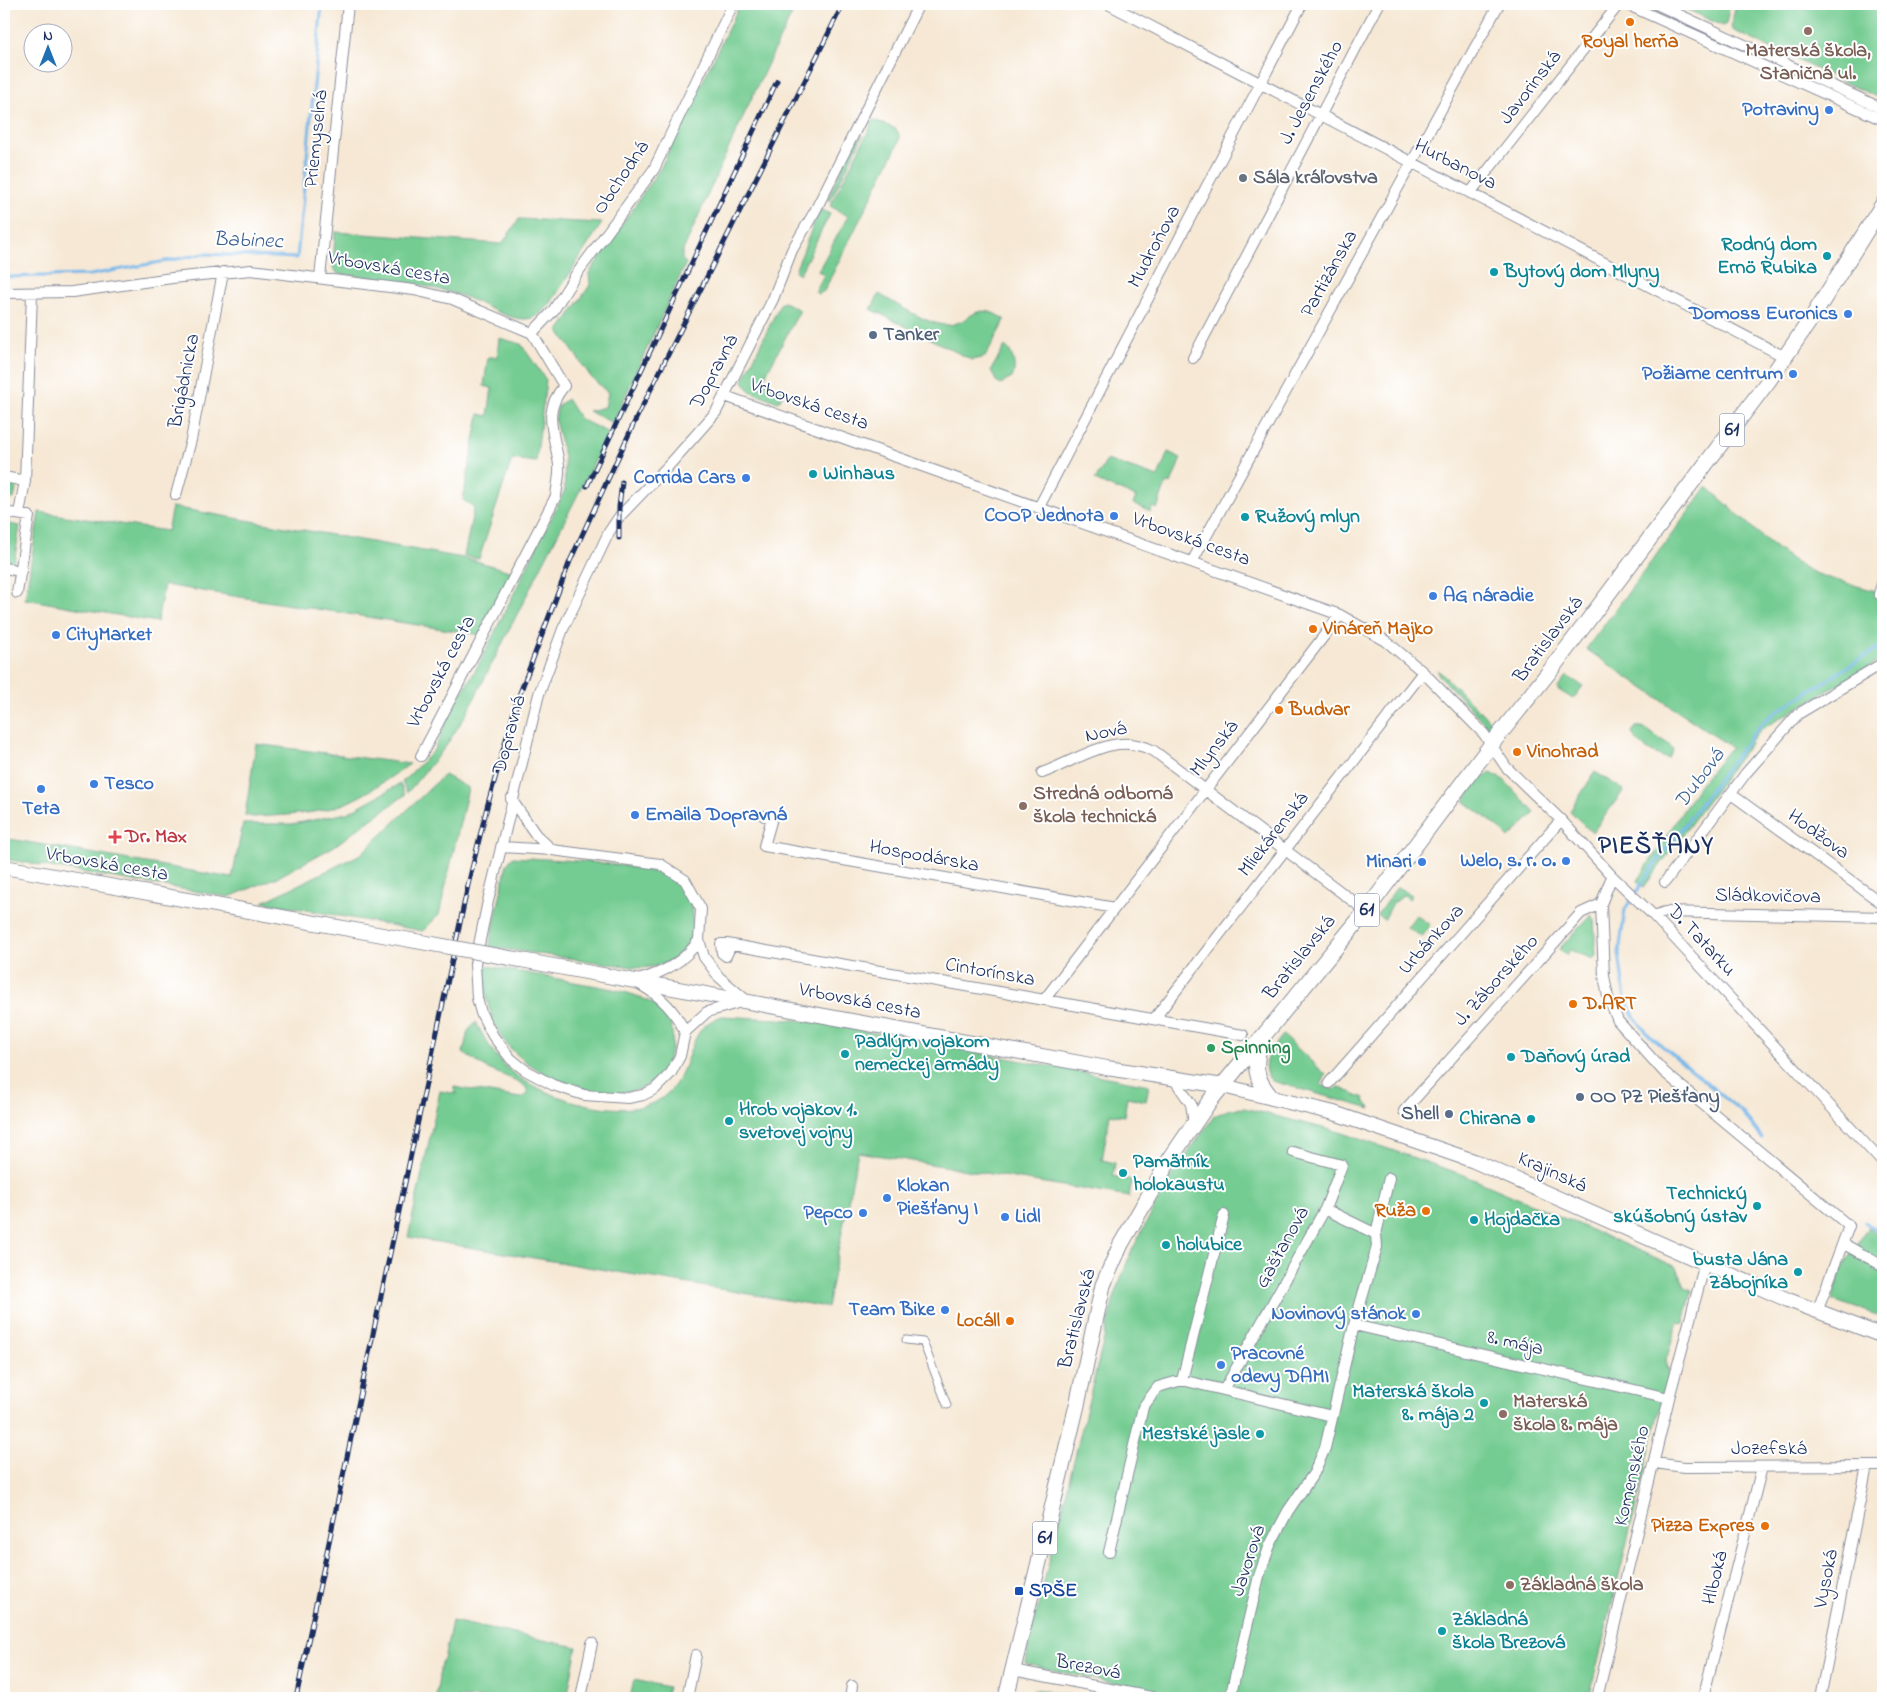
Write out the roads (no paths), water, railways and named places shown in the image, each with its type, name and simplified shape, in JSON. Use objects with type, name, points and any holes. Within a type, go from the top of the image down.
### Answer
[{"type":"main road","name":"Bratislavská","points":[[1006,1698],[1077,1405],[1103,1285],[1122,1244],[1170,1159],[1223,1086],[1366,911],[1491,745],[1553,667],[1785,357],[1883,204]]},
{"type":"main road","name":"Vrbovská cesta","points":[[4,867],[1174,1079],[1223,1086]]},
{"type":"main road","points":[[1261,1039],[1255,1067],[1261,1086],[1271,1097]]},
{"type":"main road","name":"Krajinská","points":[[1223,1086],[1271,1097],[1367,1124],[1474,1161],[1817,1312],[1883,1336]]},
{"type":"street","name":"Priemyselná","points":[[320,278],[348,4]]},
{"type":"street","name":"Obchodná","points":[[532,333],[553,311],[575,276],[654,169],[734,4]]},
{"type":"street","name":"Dopravná","points":[[685,1032],[680,1056],[671,1073],[655,1089],[628,1098],[594,1096],[563,1089],[540,1080],[511,1059],[493,1036],[481,1013],[474,983],[479,940],[511,799],[539,694],[563,629],[609,532],[619,517],[704,427],[725,396],[773,299],[792,250],[832,179],[919,4]]},
{"type":"street","name":"Hurbanova","points":[[1108,4],[1785,357]]},
{"type":"street","name":"Mudroňova","points":[[1039,507],[1302,4]]},
{"type":"street","name":"J. Jesenského","points":[[1193,358],[1379,4]]},
{"type":"street","name":"Partizánska","points":[[1192,562],[1499,4]]},
{"type":"street","name":"Javorinská","points":[[1470,194],[1619,4]]},
{"type":"street","points":[[1626,4],[1883,120]]},
{"type":"street","points":[[1656,4],[1883,109]]},
{"type":"street","name":"Vrbovská cesta","points":[[4,293],[72,292],[251,270],[405,288],[452,299],[532,333],[564,386],[555,396],[550,415],[559,467],[556,496],[421,756]]},
{"type":"street","name":"Brigádnicka","points":[[176,495],[191,440],[224,272]]},
{"type":"street","points":[[19,514],[25,481],[32,294]]},
{"type":"street","name":"Vrbovská cesta","points":[[725,396],[1340,615],[1386,641],[1423,672],[1484,734],[1491,745]]},
{"type":"street","points":[[4,477],[25,481]]},
{"type":"street","points":[[4,512],[29,516],[17,593]]},
{"type":"street","points":[[4,568],[21,571]]},
{"type":"street","points":[[1879,594],[1883,581]]},
{"type":"street","name":"Mlynská","points":[[1044,1000],[1340,615]]},
{"type":"street","points":[[1665,882],[1776,736],[1798,714],[1883,663]]},
{"type":"street","name":"Mliekárenská","points":[[1154,1019],[1423,672]]},
{"type":"street","name":"Nová","points":[[1042,773],[1105,747],[1124,743],[1140,744],[1154,751],[1366,911]]},
{"type":"street","name":"D. Tatarku","points":[[1491,745],[1506,767],[1561,820],[1612,876],[1650,912],[1883,1163]]},
{"type":"street","name":"Hodžova","points":[[1732,794],[1883,904]]},
{"type":"street","name":"Dopravná","points":[[511,799],[536,835],[552,850]]},
{"type":"street","name":"Hospodárska","points":[[764,816],[772,818],[764,846],[1115,908]]},
{"type":"street","name":"Urbánkova","points":[[1329,1083],[1561,820]]},
{"type":"street","points":[[501,847],[552,850],[660,864],[685,880],[701,909],[699,940],[706,961],[730,988],[746,1001]]},
{"type":"street","points":[[1612,876],[1601,904],[1604,976],[1608,997],[1618,1021],[1664,1072],[1849,1226],[1844,1244],[1817,1312]]},
{"type":"street","name":"J. Záborského","points":[[1404,1111],[1581,913],[1601,904]]},
{"type":"street","name":"Sládkovičova","points":[[1650,912],[1883,917]]},
{"type":"street","points":[[634,981],[657,974],[673,966],[690,952],[699,940]]},
{"type":"street","name":"Cintorínska","points":[[731,945],[1244,1036]]},
{"type":"street","points":[[634,981],[655,993],[676,1015],[685,1032],[707,1012],[746,1001]]},
{"type":"street","points":[[1174,1079],[1191,1104],[1194,1124]]},
{"type":"street","name":"Gaštanová","points":[[1224,1390],[1325,1209],[1342,1165],[1293,1152]]},
{"type":"street","name":"Javorová","points":[[1230,1698],[1260,1576],[1270,1545],[1288,1510],[1314,1472],[1325,1448],[1354,1324],[1377,1247],[1376,1234],[1389,1178]]},
{"type":"street","points":[[1325,1209],[1376,1234]]},
{"type":"street","points":[[1182,1380],[1224,1215]]},
{"type":"street","points":[[1844,1244],[1883,1266]]},
{"type":"street","name":"Komenského","points":[[1597,1698],[1655,1463],[1669,1398],[1705,1263]]},
{"type":"street","name":"8. mája","points":[[1354,1324],[1669,1398]]},
{"type":"street","points":[[906,1340],[923,1342],[947,1405]]},
{"type":"street","points":[[1109,1552],[1143,1407],[1158,1387],[1182,1380],[1332,1416]]},
{"type":"street","name":"Jozefská","points":[[1655,1463],[1684,1467],[1883,1466]]},
{"type":"street","name":"Vysoká","points":[[1820,1698],[1867,1466]]},
{"type":"street","name":"Hlboká","points":[[1703,1698],[1762,1467]]},
{"type":"street","points":[[581,1698],[592,1642]]},
{"type":"street","points":[[687,1698],[696,1655]]},
{"type":"street","name":"Brezová","points":[[1013,1670],[1156,1698]]},
{"type":"street","points":[[850,1698],[852,1686]]},
{"type":"waterway","name":"Babinec","points":[[4,277],[90,275],[204,254],[297,258],[322,4]]},
{"type":"waterway","name":"Dubová","points":[[1762,1138],[1743,1113],[1649,1035],[1635,1018],[1625,1000],[1619,953],[1625,909],[1655,864],[1759,726],[1773,714],[1883,645]]},
{"type":"waterway","name":"Dubová","points":[[1865,1222],[1883,1235]]},
{"type":"railway","points":[[296,1698],[468,885],[487,807],[517,701],[570,561],[635,421],[843,4]]},
{"type":"railway","points":[[587,486],[777,81]]},
{"type":"railway","points":[[619,538],[619,507],[622,482]]},
{"type":"place","name":"Royal herňa","points":[[1630,22]]},
{"type":"place","name":"Materská škola, Staničná ul.","points":[[1808,31]]},
{"type":"place","name":"Potraviny","points":[[1829,110]]},
{"type":"place","name":"Sála kráľovstva","points":[[1243,178]]},
{"type":"place","name":"Rodný dom Ernö Rubika","points":[[1827,256]]},
{"type":"place","name":"Bytový dom Mlyny","points":[[1494,272]]},
{"type":"place","name":"Domoss Euronics","points":[[1848,314]]},
{"type":"place","name":"Tanker","points":[[873,335]]},
{"type":"place","name":"Požiarne centrum","points":[[1793,374]]},
{"type":"place","name":"Winhaus","points":[[813,474]]},
{"type":"place","name":"Corrida Cars","points":[[746,478]]},
{"type":"place","name":"COOP Jednota","points":[[1114,516]]},
{"type":"place","name":"Ružový mlyn","points":[[1245,517]]},
{"type":"place","name":"AG náradie","points":[[1433,596]]},
{"type":"place","name":"Vináreň Majko","points":[[1313,629]]},
{"type":"place","name":"CityMarket","points":[[56,635]]},
{"type":"place","name":"Budvar","points":[[1279,710]]},
{"type":"place","name":"Vinohrad","points":[[1517,752]]},
{"type":"place","name":"Tesco","points":[[94,784]]},
{"type":"place","name":"Teta","points":[[41,789]]},
{"type":"place","name":"Stredná odborná škola technická","points":[[1023,806]]},
{"type":"place","name":"Emaila Dopravná","points":[[635,815]]},
{"type":"place","name":"Dr. Max","points":[[115,837]]},
{"type":"place","name":"Welo, s. r. o.","points":[[1566,861]]},
{"type":"place","name":"Minari","points":[[1422,862]]},
{"type":"place","name":"D.ART","points":[[1573,1004]]},
{"type":"place","name":"Spinning","points":[[1211,1048]]},
{"type":"place","name":"Padlým vojakom nemeckej armády","points":[[845,1054]]},
{"type":"place","name":"Daňový úrad","points":[[1511,1057]]},
{"type":"place","name":"OO PZ Piešťany","points":[[1580,1097]]},
{"type":"place","name":"Shell","points":[[1449,1114]]},
{"type":"place","name":"Chirana","points":[[1531,1119]]},
{"type":"place","name":"Hrob vojakov 1. svetovej vojny","points":[[729,1121]]},
{"type":"place","name":"Pamätník holokaustu","points":[[1123,1173]]},
{"type":"place","name":"Klokan Piešťany I","points":[[887,1198]]},
{"type":"place","name":"Technický skúšobný ústav","points":[[1757,1206]]},
{"type":"place","name":"Ruža","points":[[1426,1211]]},
{"type":"place","name":"Pepco","points":[[863,1213]]},
{"type":"place","name":"Lidl","points":[[1005,1217]]},
{"type":"place","name":"Hojdačka","points":[[1474,1220]]},
{"type":"place","name":"holubice","points":[[1166,1245]]},
{"type":"place","name":"busta Jána Zábojníka","points":[[1798,1272]]},
{"type":"place","name":"Team Bike","points":[[945,1310]]},
{"type":"place","name":"Novinový stánok","points":[[1416,1314]]},
{"type":"place","name":"Locáll","points":[[1010,1321]]},
{"type":"place","name":"Pracovné odevy DAMI","points":[[1221,1365]]},
{"type":"place","name":"Materská škola 8. mája 2","points":[[1484,1403]]},
{"type":"place","name":"Materská škola 8. mája","points":[[1503,1414]]},
{"type":"place","name":"Mestské jasle","points":[[1260,1434]]},
{"type":"place","name":"Pizza Expres","points":[[1765,1526]]},
{"type":"place","name":"Základná škola","points":[[1510,1585]]},
{"type":"place","name":"SPŠE","points":[[1019,1591]]},
{"type":"place","name":"Základná škola Brezová","points":[[1442,1631]]},
{"type":"district","name":"PIEŠŤANY","points":[[1656,847]]}]
